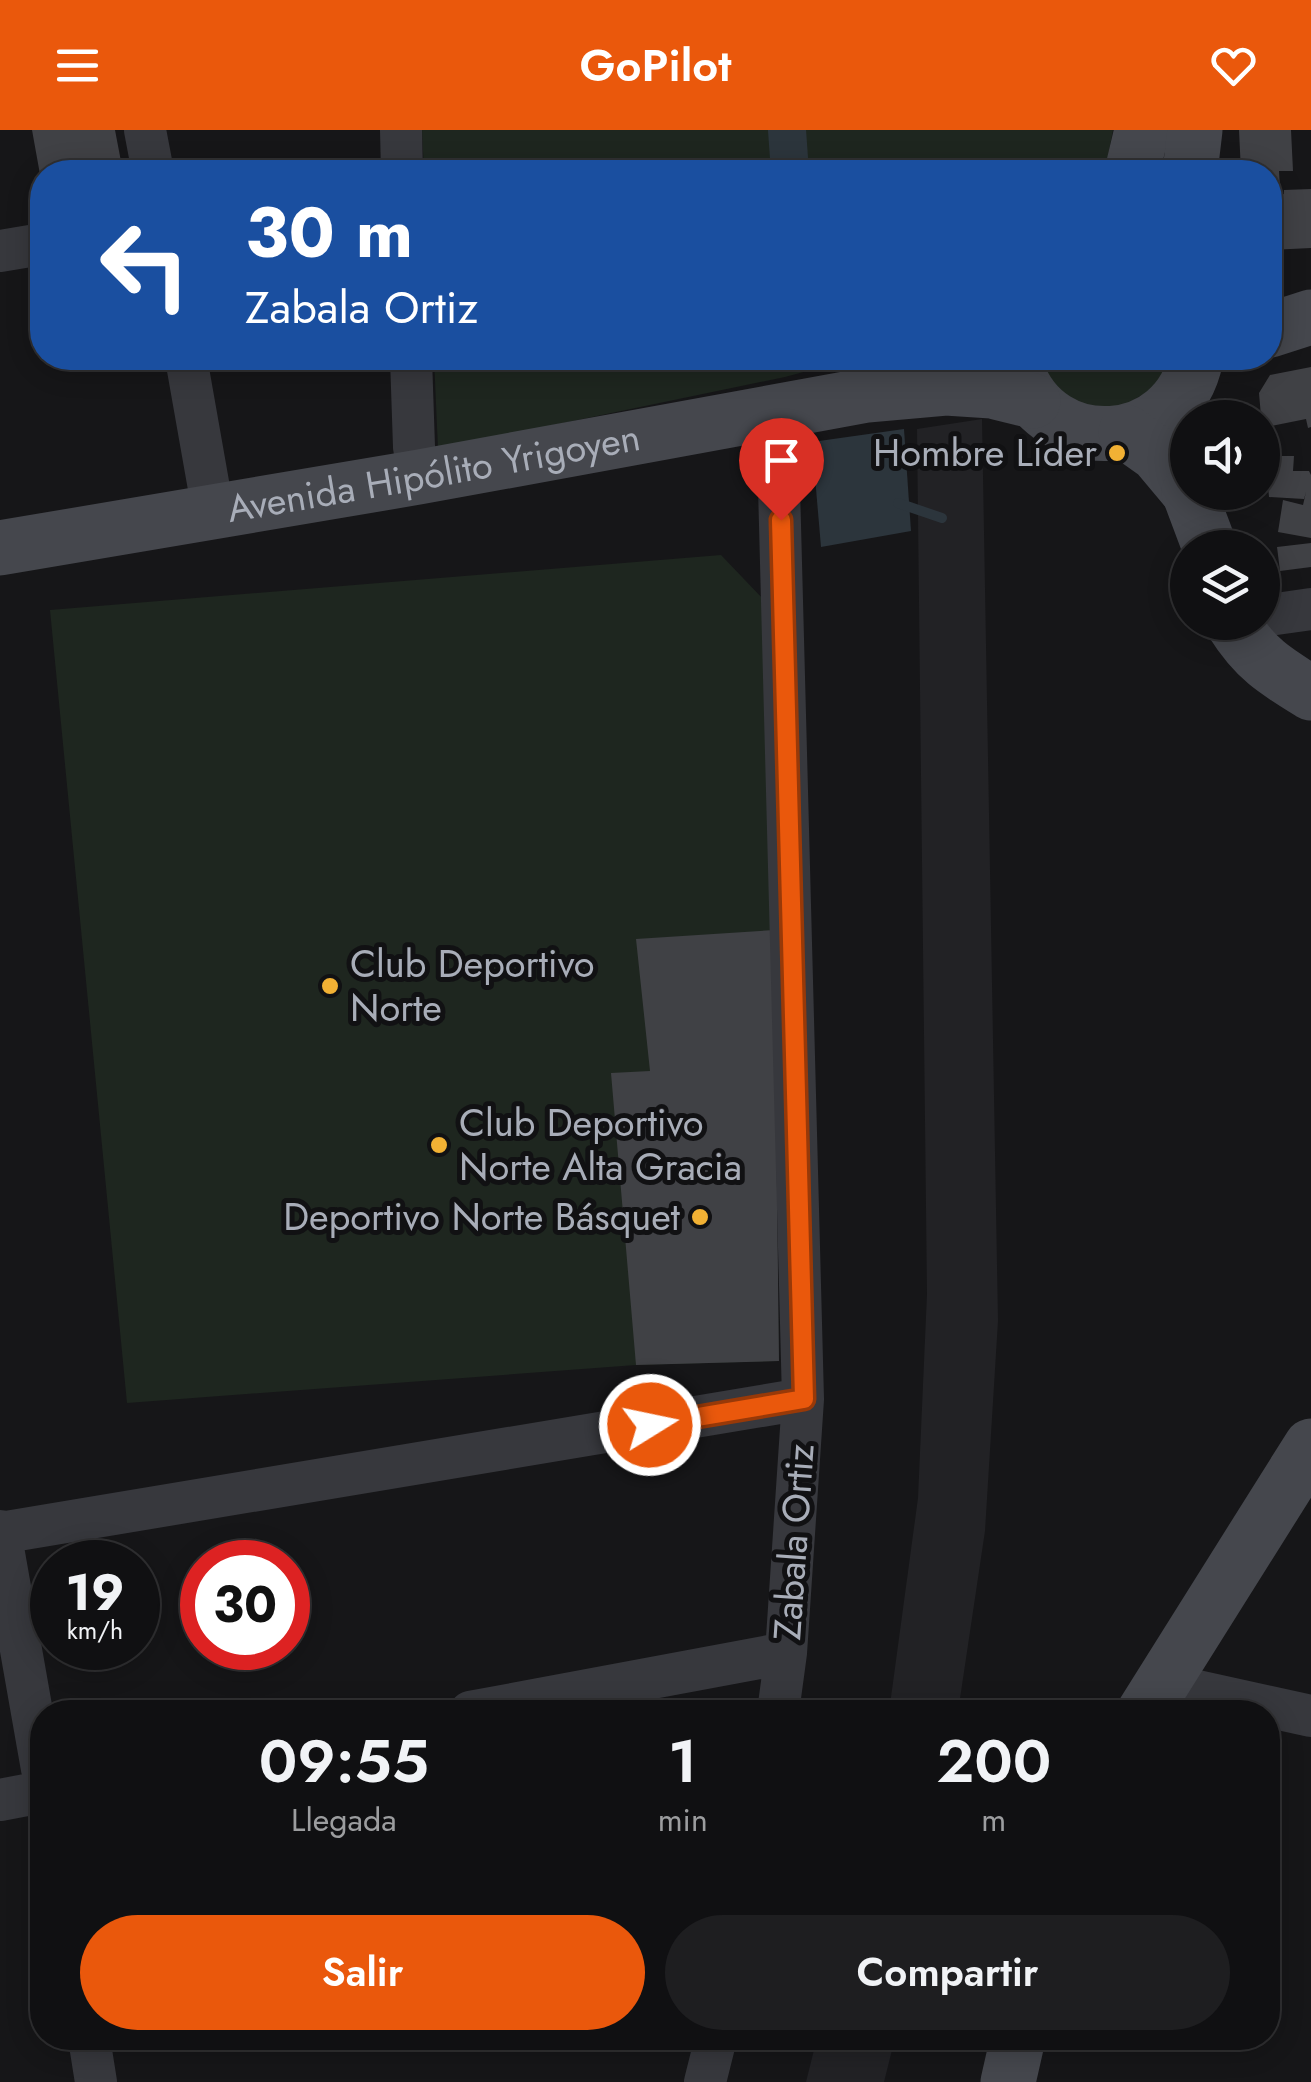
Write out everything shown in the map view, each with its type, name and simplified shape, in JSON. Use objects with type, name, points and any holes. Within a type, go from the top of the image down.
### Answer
[{"type":"main road","points":[[1135,160],[1142,130]]},
{"type":"main road","points":[[1191,160],[1195,130]]},
{"type":"main road","name":"Avenida Hipólito Yrigoyen","points":[[867,395],[935,370]]},
{"type":"main road","points":[[1023,379],[1068,427],[1096,434],[1126,432],[1164,412],[1197,375]]},
{"type":"main road","name":"Avenida Hipólito Yrigoyen","points":[[0,548],[420,477],[867,395],[946,388],[992,391],[1023,379]]},
{"type":"main road","points":[[1126,432],[1156,454],[1170,471]]},
{"type":"main road","points":[[1243,640],[1266,666],[1311,693]]},
{"type":"main road","points":[[1152,1698],[1311,1446]]},
{"type":"main road","points":[[1008,2082],[1015,2050]]},
{"type":"street","points":[[145,130],[151,160]]},
{"type":"street","points":[[400,130],[401,160]]},
{"type":"street","points":[[0,251],[30,246]]},
{"type":"street","points":[[188,370],[212,511]]},
{"type":"street","points":[[411,370],[414,446],[420,477]]},
{"type":"street","name":"Zabala Ortiz","points":[[777,411],[804,1399],[780,1700]]},
{"type":"street","points":[[1280,613],[1311,609]]},
{"type":"street","points":[[30,1701],[0,1532],[804,1399]]},
{"type":"street","points":[[534,1700],[786,1653]]},
{"type":"street","points":[[1280,1712],[1311,1716]]},
{"type":"street","points":[[0,1800],[30,1794]]},
{"type":"street","points":[[91,2050],[96,2082]]},
{"type":"street","points":[[706,2082],[713,2050]]},
{"type":"shaded area","points":[[422,130],[1113,130],[1107,160],[423,160]]},
{"type":"shaded area","points":[[435,370],[811,370],[785,377],[438,449]]},
{"type":"shaded area","points":[[1039,370],[1183,370],[1182,372],[1095,422]]},
{"type":"shaded area","points":[[982,419],[998,1321],[985,1531],[960,1700],[891,1700],[918,1498],[927,1294],[917,429]]},
{"type":"shaded area","points":[[904,429],[911,531],[821,547],[812,442]]},
{"type":"shaded area","name":"Club Deportivo Norte Alta Gracia","points":[[721,555],[766,602],[779,1361],[636,1365],[127,1403],[50,610]]},
{"type":"shaded area","points":[[814,2050],[892,2050],[884,2082],[806,2082]]},
{"type":"building","points":[[32,130],[115,130],[121,160],[37,160]]},
{"type":"building","points":[[1239,130],[1291,130],[1293,171],[1282,171],[1282,160],[1240,160]]},
{"type":"building","points":[[1311,189],[1311,248],[1282,249],[1284,190]]},
{"type":"building","points":[[1311,367],[1311,427],[1308,428],[1306,419],[1280,424],[1280,400],[1260,400],[1259,393],[1270,375]]},
{"type":"building","points":[[1280,456],[1294,456],[1293,471],[1309,471],[1311,475],[1311,538],[1280,532],[1283,500],[1303,505],[1306,492],[1304,499],[1280,498]]},
{"type":"building","points":[[1311,543],[1311,567],[1280,571],[1280,547]]},
{"type":"building","name":"Deportivo Norte Básquet","points":[[774,930],[779,1361],[636,1365],[611,1073],[650,1071],[636,939]]},
{"type":"waterway","points":[[787,130],[789,160]]},
{"type":"waterway","points":[[898,503],[942,518]]},
{"type":"place","name":"Hombre Líder","points":[[1117,453]]},
{"type":"place","name":"Club Deportivo Norte","points":[[330,986]]},
{"type":"place","name":"Club Deportivo Norte Alta Gracia","points":[[439,1145]]},
{"type":"place","name":"Deportivo Norte Básquet","points":[[700,1217]]},
{"type":"route","points":[[650,1425],[804,1399],[781,520]]}]
